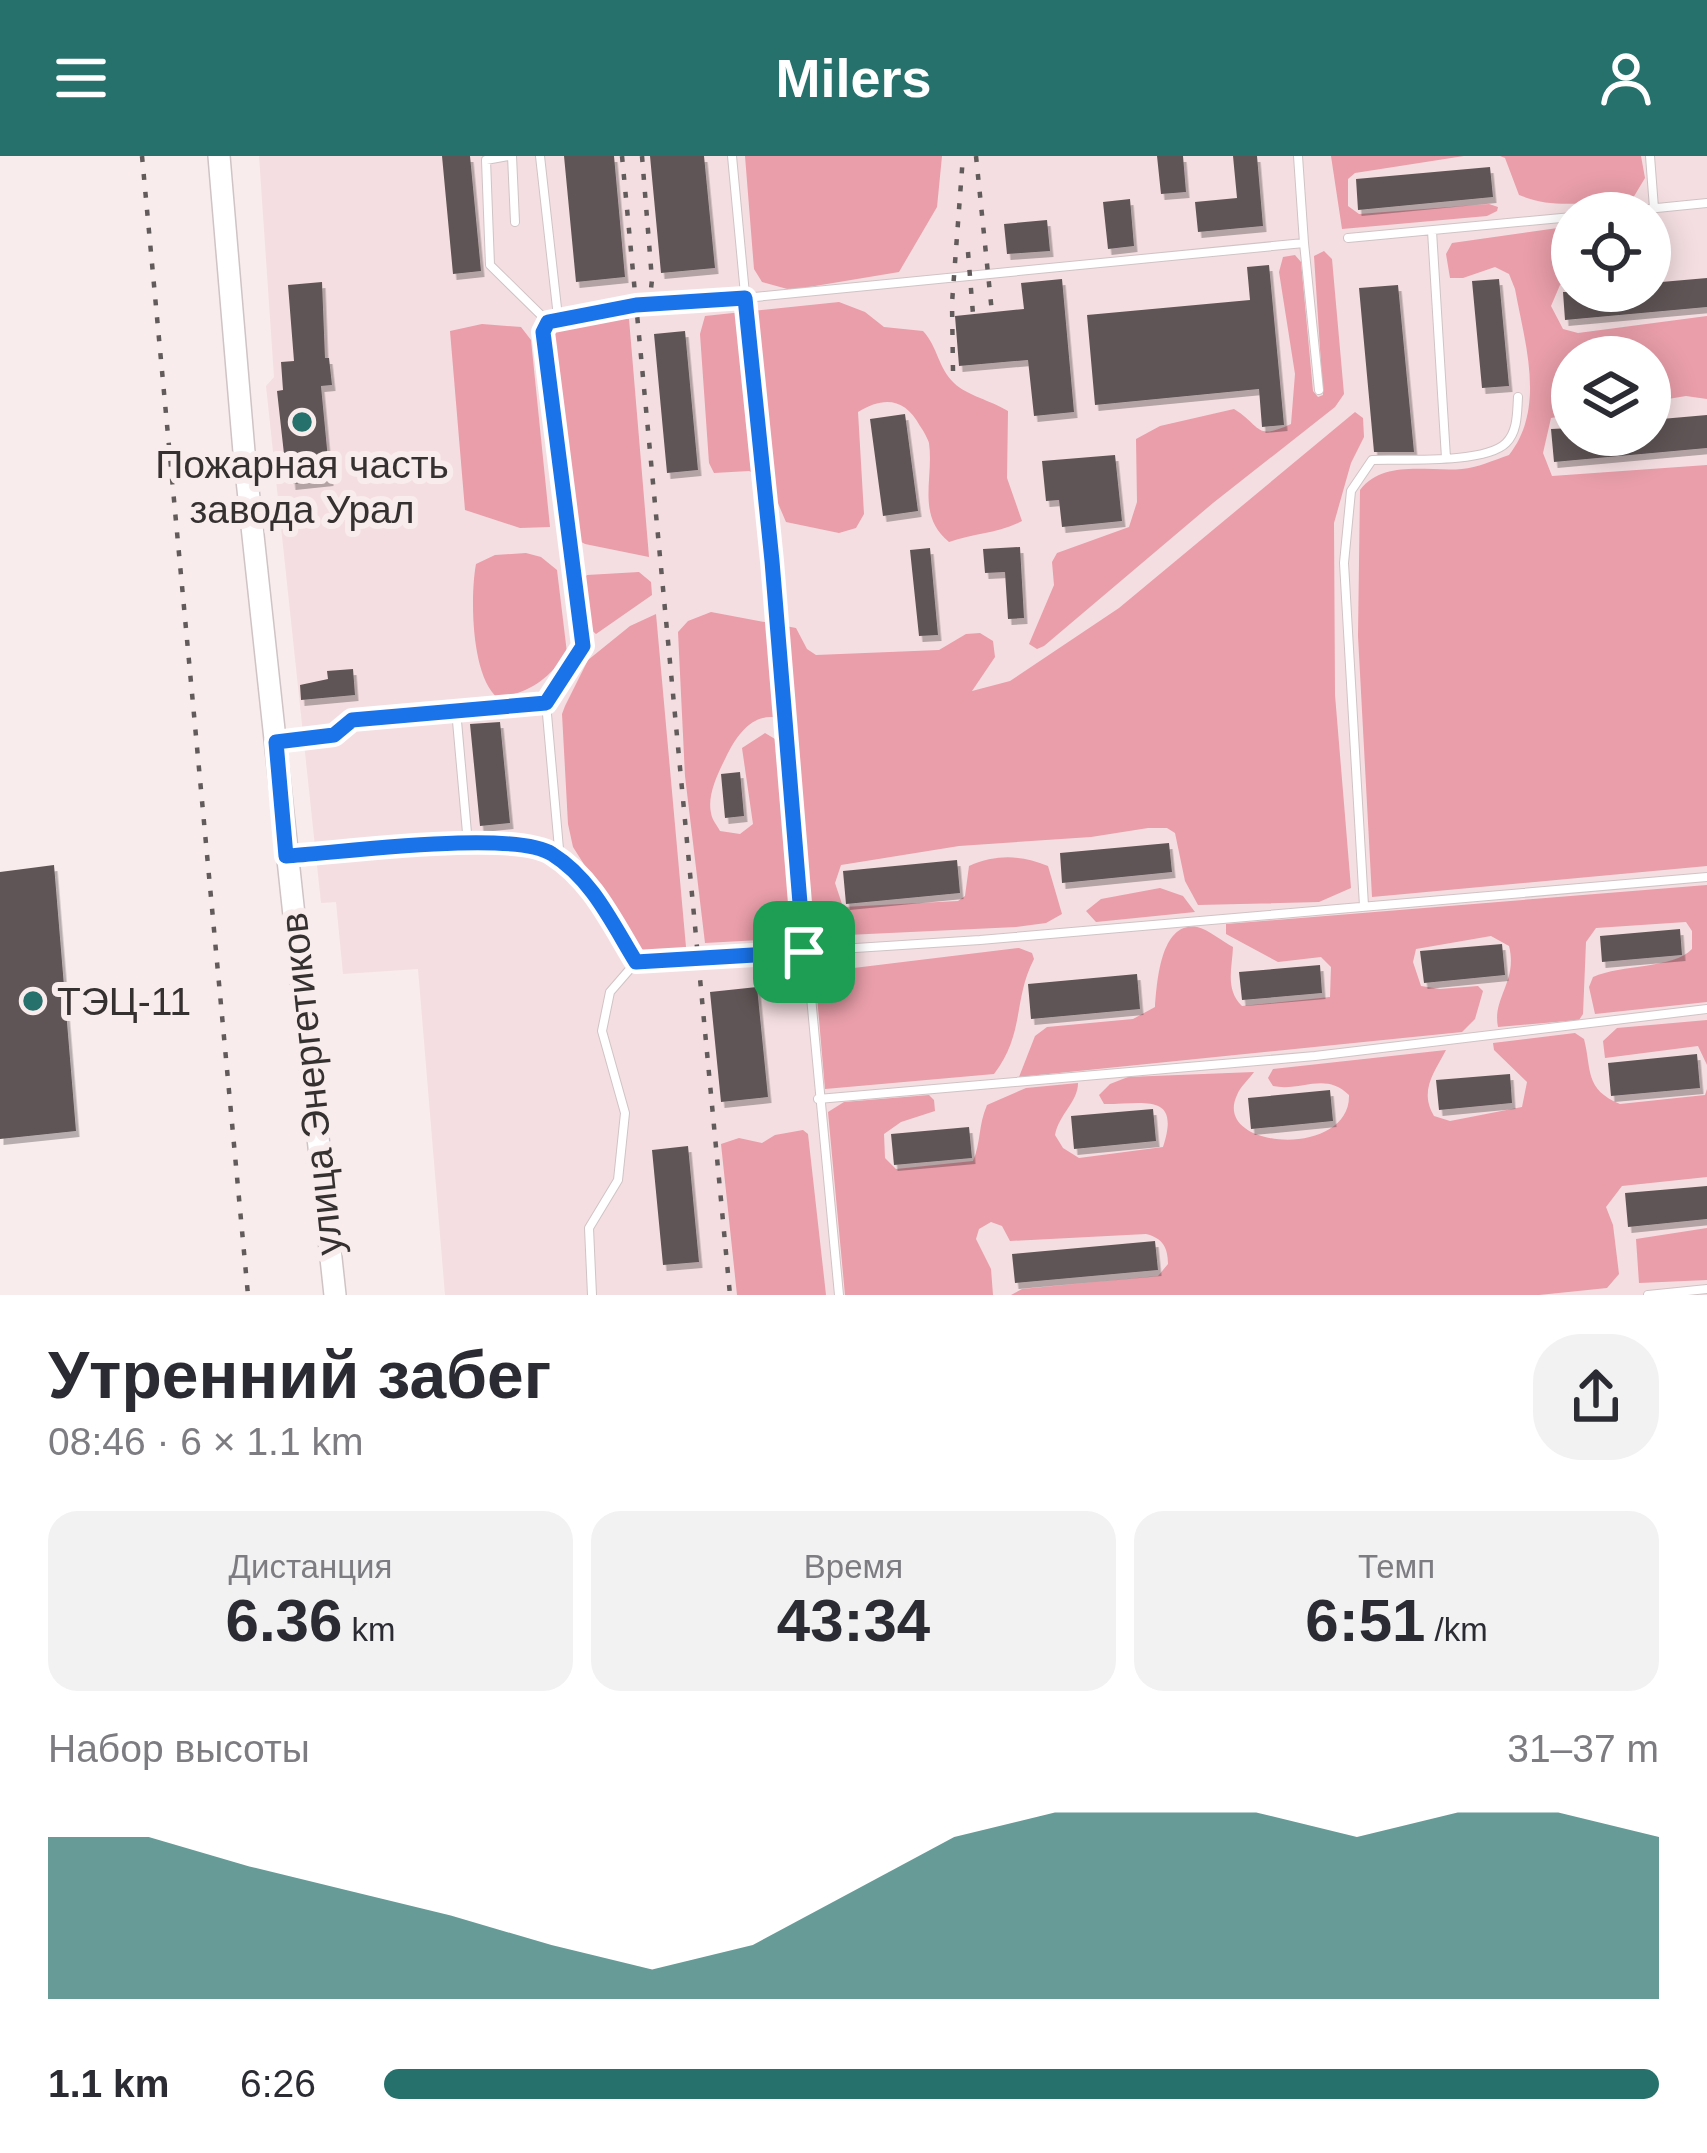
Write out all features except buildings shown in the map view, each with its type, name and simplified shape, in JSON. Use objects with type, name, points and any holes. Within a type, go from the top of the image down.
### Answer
[{"type":"street","name":"улица Энергетиков","points":[[219,156],[286,856],[334,1295]]},
{"type":"lane","points":[[515,222],[510,156],[486,160],[490,265],[548,322]]},
{"type":"lane","points":[[540,156],[558,317]]},
{"type":"lane","points":[[732,156],[839,1295]]},
{"type":"lane","points":[[1298,156],[1319,390]]},
{"type":"lane","points":[[1650,156],[1653,192]]},
{"type":"lane","points":[[1671,206],[1707,203]]},
{"type":"lane","points":[[1348,238],[1551,219]]},
{"type":"lane","points":[[1432,231],[1446,458]]},
{"type":"lane","points":[[560,860],[546,703],[583,646],[543,332],[548,322],[636,305],[1304,244]]},
{"type":"lane","points":[[1364,906],[1344,563],[1351,491],[1372,460],[1446,458],[1489,452],[1506,443],[1517,424],[1518,397]]},
{"type":"lane","points":[[276,742],[334,735],[352,720],[546,703]]},
{"type":"lane","points":[[456,710],[468,844]]},
{"type":"lane","points":[[286,856],[487,842],[548,850],[589,885],[636,962]]},
{"type":"lane","points":[[592,1295],[589,1228],[618,1180],[625,1113],[602,1030],[610,992],[636,962],[1707,877]]},
{"type":"lane","points":[[818,1099],[1315,1056],[1707,1010]]},
{"type":"lane","points":[[1648,1295],[1707,1289]]},
{"type":"shaded area","points":[[259,156],[1707,156],[1707,1295],[445,1295],[418,969],[343,974],[336,902],[321,903],[266,386],[274,377]]},
{"type":"shaded area","points":[[745,156],[942,156],[937,207],[899,272],[791,290],[762,282],[754,269]]},
{"type":"shaded area","points":[[1331,156],[1464,156],[1355,173],[1348,179],[1348,206],[1359,214],[1489,204],[1498,207],[1497,211],[1487,216],[1342,229]]},
{"type":"shaded area","points":[[1500,156],[1641,156],[1645,178],[1637,192],[1551,192],[1548,203],[1519,195],[1505,158]]},
{"type":"shaded area","points":[[1551,229],[1551,312],[1563,329],[1578,333],[1707,316],[1707,399],[1671,398],[1671,336],[1551,336],[1551,418],[1543,453],[1552,476],[1707,465],[1707,866],[1372,897],[1358,636],[1360,490],[1381,474],[1468,468],[1509,455],[1520,437],[1530,396],[1527,353],[1509,274],[1495,267],[1450,278],[1446,254],[1452,243]]},
{"type":"shaded area","points":[[1324,251],[1332,259],[1344,394],[1335,407],[1044,646],[1037,649],[1029,644],[1054,585],[1052,562],[1057,553],[1129,527],[1137,502],[1136,439],[1160,426],[1234,409],[1264,431],[1291,424],[1295,374],[1279,272],[1283,257],[1295,255],[1301,262],[1313,391],[1318,397],[1323,395],[1314,256]]},
{"type":"shaded area","points":[[839,302],[865,312],[884,327],[923,331],[954,383],[1008,411],[1007,478],[1022,521],[949,542],[929,508],[928,441],[908,410],[893,402],[858,412],[864,514],[856,528],[839,533],[786,522],[768,480],[749,471],[714,473],[709,463],[700,334],[705,316]]},
{"type":"shaded area","points":[[595,318],[629,319],[649,557],[574,538],[551,344],[556,332]]},
{"type":"shaded area","points":[[482,324],[521,327],[531,340],[550,527],[520,528],[465,510],[450,331]]},
{"type":"shaded area","points":[[1355,412],[1363,418],[1364,437],[1351,463],[1334,523],[1335,695],[1351,888],[1319,902],[1198,905],[1185,881],[1175,833],[1148,828],[959,846],[841,865],[835,883],[843,907],[958,901],[965,896],[969,866],[999,858],[1028,860],[1048,866],[1062,914],[1046,923],[826,936],[807,931],[793,724],[771,717],[752,722],[732,746],[714,784],[711,813],[720,831],[740,834],[753,824],[742,748],[765,733],[775,739],[782,756],[798,938],[705,943],[685,776],[678,632],[688,621],[711,612],[796,628],[807,649],[816,655],[939,650],[966,634],[980,633],[993,641],[995,657],[972,691],[1010,681],[1119,608]]},
{"type":"shaded area","points":[[495,555],[541,557],[557,570],[567,653],[537,683],[498,698],[482,673],[478,655],[473,615],[476,564]]},
{"type":"shaded area","points":[[639,572],[651,582],[652,595],[596,634],[590,629],[581,582],[587,575]]},
{"type":"shaded area","points":[[656,614],[686,947],[651,954],[639,951],[573,847],[562,714],[588,660],[630,626]]},
{"type":"shaded area","points":[[1707,885],[1707,1002],[1595,1014],[1589,987],[1593,977],[1673,960],[1692,949],[1692,931],[1686,922],[1596,928],[1586,942],[1579,1020],[1498,1027],[1498,1007],[1511,958],[1509,946],[1491,936],[1416,949],[1413,962],[1421,986],[1478,986],[1483,991],[1475,1019],[1462,1032],[1019,1077],[1035,1036],[1047,1027],[1133,1019],[1155,1007],[1163,956],[1175,934],[1185,928],[1201,928],[1233,947],[1231,986],[1242,1006],[1330,997],[1331,967],[1321,957],[1278,962],[1226,934],[1226,924]]},
{"type":"shaded area","points":[[1160,888],[1183,896],[1195,912],[1096,922],[1086,911],[1101,899]]},
{"type":"shaded area","points":[[1019,948],[1032,953],[1034,959],[1015,1031],[994,1074],[825,1089],[817,996],[829,971]]},
{"type":"shaded area","points":[[1707,1020],[1707,1065],[1698,1046],[1605,1058],[1603,1041],[1617,1028]]},
{"type":"shaded area","points":[[1575,1033],[1584,1039],[1595,1085],[1620,1104],[1705,1095],[1707,1089],[1707,1177],[1622,1186],[1606,1207],[1619,1274],[1607,1288],[1539,1295],[1011,1295],[1022,1289],[1158,1276],[1168,1264],[1167,1253],[1160,1241],[1146,1234],[1010,1241],[1002,1226],[991,1222],[979,1229],[976,1239],[991,1269],[993,1295],[845,1295],[828,1112],[844,1102],[929,1095],[934,1100],[935,1111],[901,1122],[884,1134],[885,1158],[896,1169],[973,1161],[987,1105],[1026,1088],[1078,1083],[1055,1135],[1063,1148],[1079,1158],[1163,1147],[1167,1117],[1163,1109],[1145,1103],[1104,1104],[1099,1095],[1128,1077],[1254,1072],[1237,1095],[1234,1113],[1244,1127],[1284,1140],[1308,1138],[1329,1130],[1344,1116],[1349,1095],[1331,1084],[1273,1086],[1268,1078],[1273,1069],[1446,1050],[1430,1082],[1428,1098],[1434,1116],[1450,1121],[1522,1107],[1527,1082],[1494,1050],[1493,1043]]},
{"type":"shaded area","points":[[803,1130],[808,1134],[826,1295],[737,1295],[721,1144],[739,1138],[762,1143],[775,1135]]},
{"type":"shaded area","points":[[1707,1228],[1707,1280],[1639,1283],[1636,1239]]},
{"type":"railway","points":[[142,156],[248,1295]]},
{"type":"railway","points":[[622,156],[730,1295]]},
{"type":"railway","points":[[642,156],[652,280],[648,315]]},
{"type":"railway","points":[[953,371],[952,303],[963,156]]},
{"type":"railway","points":[[976,156],[992,313]]},
{"type":"railway","points":[[968,252],[973,314]]},
{"type":"place","name":"Пожарная часть завода Урал","points":[[302,422]]},
{"type":"place","name":"ТЭЦ-11","points":[[33,1001]]},
{"type":"route","points":[[745,298],[804,952],[636,962],[589,885],[548,850],[487,842],[286,856],[276,742],[334,735],[352,720],[546,703],[583,646],[543,332],[558,317],[636,305],[745,298]]}]
